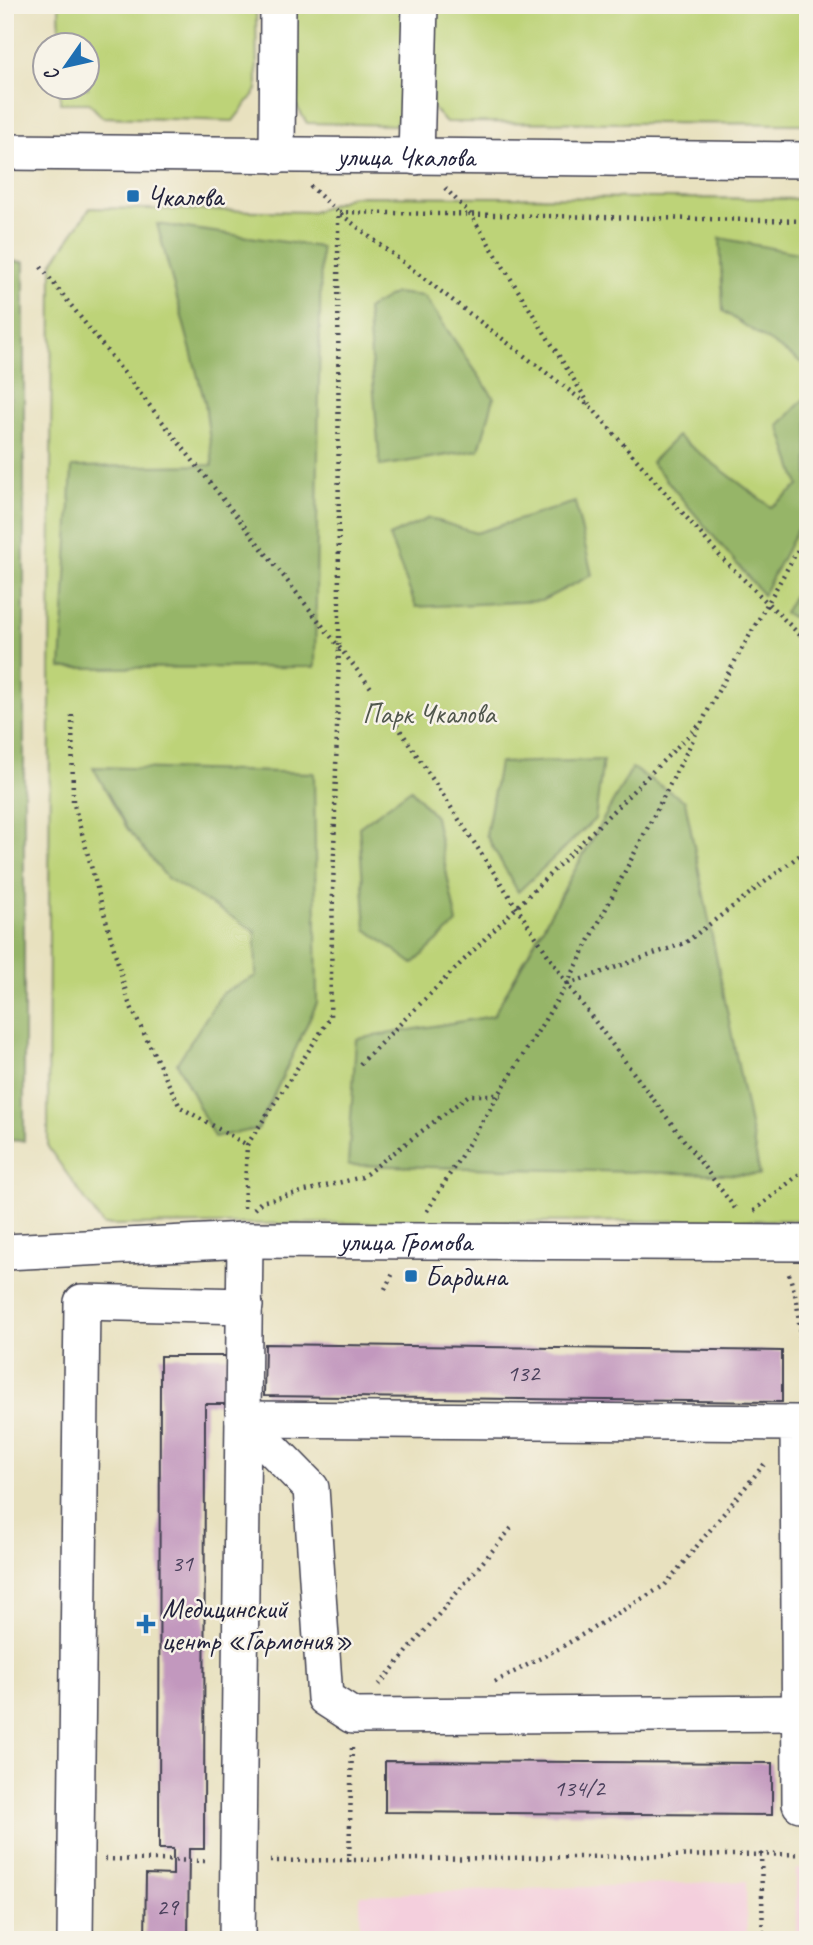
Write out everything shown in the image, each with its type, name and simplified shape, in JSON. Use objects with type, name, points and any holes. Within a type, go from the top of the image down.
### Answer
[{"type":"street","points":[[276,156],[278,5]]},
{"type":"street","points":[[416,157],[420,5]]},
{"type":"street","name":"улица Чкалова","points":[[5,152],[808,160]]},
{"type":"street","points":[[237,1940],[247,1223]]},
{"type":"street","name":"улица Громова","points":[[5,1252],[247,1223],[409,1240],[793,1243]]},
{"type":"street","points":[[75,1940],[82,1302],[245,1306]]},
{"type":"street","points":[[243,1419],[798,1423],[800,1804]]},
{"type":"street","points":[[243,1419],[311,1488],[325,1698],[353,1716],[800,1713]]},
{"type":"path","points":[[276,156],[338,212],[592,408]]},
{"type":"path","points":[[416,157],[471,215],[592,408],[719,555],[808,643]]},
{"type":"path","points":[[338,212],[808,221]]},
{"type":"path","points":[[247,1223],[247,1144],[330,1018],[339,644],[338,212]]},
{"type":"path","points":[[41,267],[372,689]]},
{"type":"path","points":[[385,1289],[409,1240],[501,1095],[567,984],[702,722],[808,532]]},
{"type":"path","points":[[72,715],[73,801],[129,1003],[180,1107],[247,1144]]},
{"type":"path","points":[[393,719],[567,984],[743,1219],[808,1167]]},
{"type":"path","points":[[359,1064],[518,909],[702,722]]},
{"type":"path","points":[[567,984],[685,943],[808,849]]},
{"type":"path","points":[[247,1223],[261,1202],[362,1177],[469,1095],[501,1095]]},
{"type":"path","points":[[490,1685],[560,1648],[665,1585],[806,1415],[793,1243]]},
{"type":"path","points":[[349,1862],[353,1716],[514,1525]]},
{"type":"path","points":[[761,1853],[763,1940]]},
{"type":"path","points":[[75,1858],[349,1862],[808,1854]]},
{"type":"shaded area","points":[[796,1869],[808,1869],[808,1940],[796,1940]]},
{"type":"shaded area","points":[[746,1881],[747,1940],[360,1940],[360,1895]]},
{"type":"green space","points":[[59,5],[256,5],[257,90],[233,121],[102,117],[89,103],[60,102],[102,102],[102,32],[60,32]]},
{"type":"green space","points":[[294,5],[408,5],[407,99],[395,125],[307,123],[294,102]]},
{"type":"green space","points":[[433,5],[808,5],[808,124],[445,122],[432,107]]},
{"type":"green space","name":"Парк Чкалова","points":[[353,196],[808,199],[808,1220],[103,1225],[48,1147],[52,264],[90,208],[313,212]]},
{"type":"green space","points":[[157,224],[321,247],[315,667],[61,668],[72,467],[213,465],[205,403]]},
{"type":"green space","points":[[720,238],[808,255],[808,367],[723,311]]},
{"type":"green space","points":[[11,261],[24,262],[24,1141],[7,1140]]},
{"type":"green space","points":[[395,293],[424,296],[494,398],[479,450],[380,466],[367,309]]},
{"type":"green space","points":[[808,395],[808,509],[763,595],[651,462],[677,436],[771,507],[799,486],[779,425]]},
{"type":"green space","points":[[575,502],[592,575],[541,601],[416,607],[389,536],[429,518],[476,533]]},
{"type":"green space","points":[[808,570],[808,625],[784,613]]},
{"type":"green space","points":[[603,760],[595,819],[518,892],[486,835],[499,763]]},
{"type":"green space","points":[[93,767],[314,773],[317,1003],[258,1129],[214,1137],[177,1063],[222,993],[256,976],[255,931],[167,878],[127,828]]},
{"type":"green space","points":[[632,768],[685,801],[760,1175],[348,1165],[356,1039],[493,1016]]},
{"type":"green space","points":[[411,789],[435,817],[457,923],[413,964],[366,929],[359,827]]},
{"type":"building","points":[[265,1344],[782,1351],[782,1402],[264,1396]]},
{"type":"building","points":[[160,1356],[232,1356],[232,1404],[205,1404],[204,1849],[189,1849],[188,1940],[145,1940],[146,1874],[173,1875],[173,1849],[159,1849]]},
{"type":"building","points":[[385,1761],[772,1763],[772,1815],[385,1812]]},
{"type":"place","name":"Чкалова","points":[[133,196]]},
{"type":"place","name":"Бардина","points":[[411,1276]]},
{"type":"place","name":"Медицинский центр «Гармония»","points":[[146,1624]]}]
